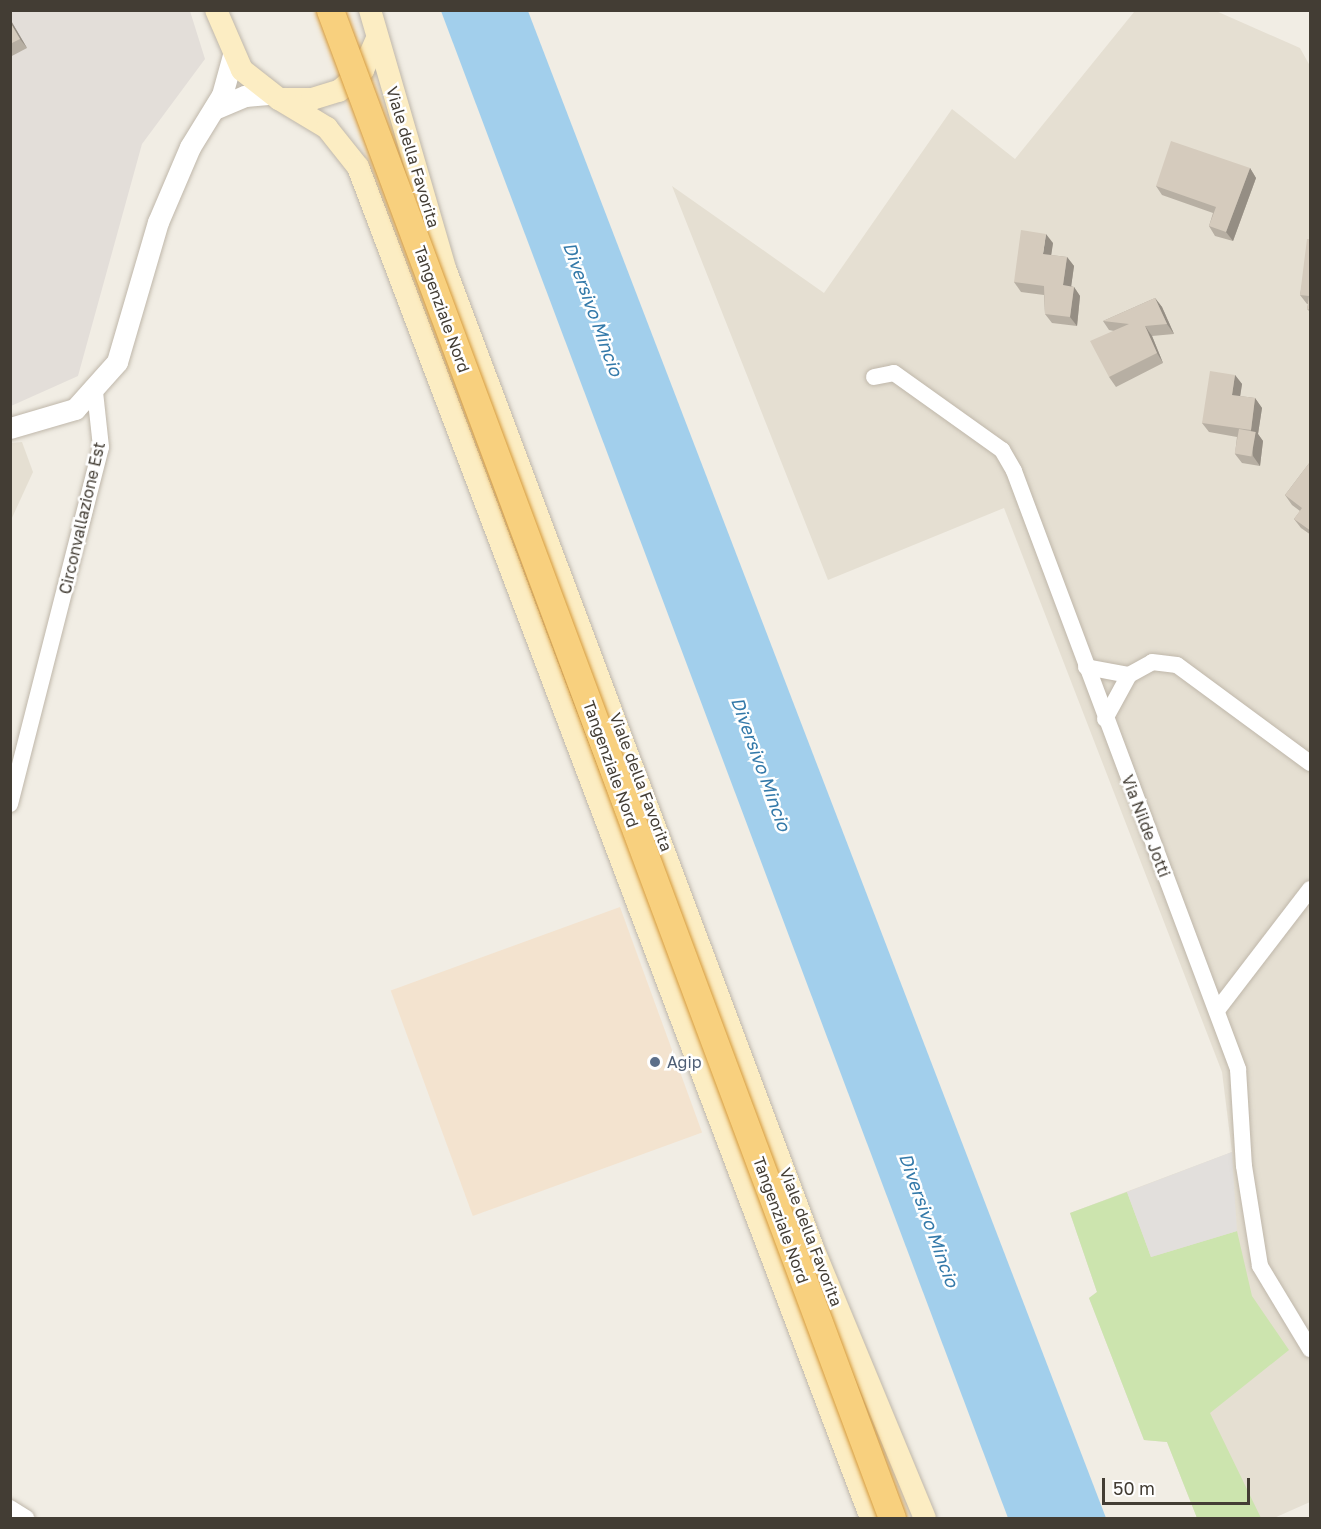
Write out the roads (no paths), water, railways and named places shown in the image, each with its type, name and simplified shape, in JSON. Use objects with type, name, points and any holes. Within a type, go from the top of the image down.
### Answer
[{"type":"highway","name":"Tangenziale Nord","points":[[330,10],[892,1518]]},
{"type":"main road","points":[[216,10],[233,55],[274,97],[327,128],[358,167],[871,1518]]},
{"type":"main road","points":[[274,97],[312,99],[339,91],[363,70],[374,19]]},
{"type":"main road","name":"Viale della Favorita","points":[[374,19],[446,271],[813,1248],[925,1518]]},
{"type":"street","points":[[10,428],[64,414],[95,392],[126,345],[158,222],[186,155],[229,81],[233,55]]},
{"type":"street","points":[[214,109],[245,96],[274,97]]},
{"type":"street","name":"Via Nilde Jotti","points":[[874,376],[894,373],[1002,450],[1218,1009],[1238,1069],[1244,1166],[1260,1266],[1311,1349]]},
{"type":"street","name":"Circonvallazione Est","points":[[10,804],[101,447],[95,392]]},
{"type":"street","points":[[1105,719],[1130,675],[1152,662],[1177,665],[1311,763]]},
{"type":"street","points":[[1086,667],[1130,675]]},
{"type":"street","points":[[1218,1009],[1311,889]]},
{"type":"street","points":[[10,1508],[26,1518]]},
{"type":"water","name":"Diversivo Mincio","points":[[441,11],[528,11],[1106,1518],[1008,1518]]},
{"type":"place","name":"Agip","points":[[655,1062]]}]
